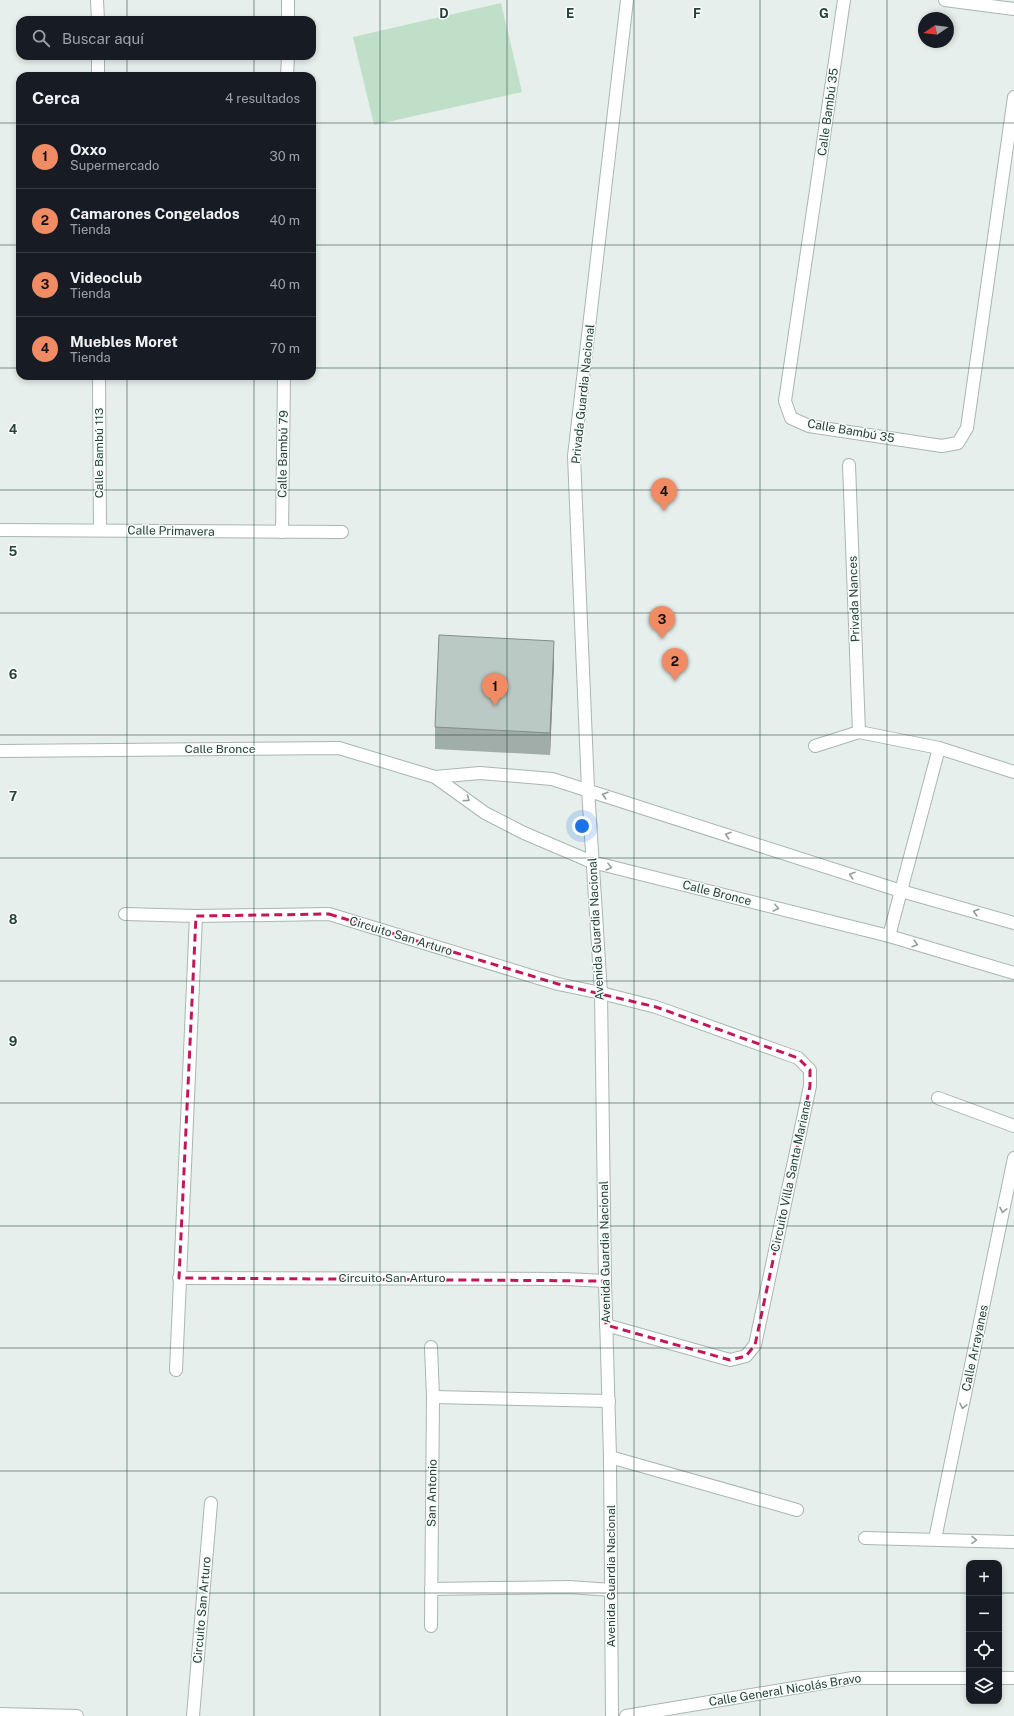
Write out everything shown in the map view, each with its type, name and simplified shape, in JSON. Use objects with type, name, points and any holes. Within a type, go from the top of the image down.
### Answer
[{"type":"street","points":[[98,0],[98,16]]},
{"type":"street","points":[[288,0],[288,16]]},
{"type":"street","name":"Privada Guardia Nacional","points":[[588,789],[574,456],[627,0]]},
{"type":"street","name":"Calle Bambú 35","points":[[844,0],[785,401],[791,418],[809,426],[942,446],[958,443],[967,428],[1014,97]]},
{"type":"street","points":[[945,0],[1014,9]]},
{"type":"street","points":[[98,60],[98,72]]},
{"type":"street","points":[[287,72],[288,60]]},
{"type":"street","name":"Calle Bambú 113","points":[[99,380],[100,530]]},
{"type":"street","name":"Calle Bambú 79","points":[[282,532],[284,380]]},
{"type":"street","name":"Privada Nances","points":[[848,466],[859,732]]},
{"type":"street","name":"Calle Primavera","points":[[0,530],[342,532]]},
{"type":"street","points":[[815,746],[859,732],[939,748],[1014,772]]},
{"type":"street","name":"Calle Bronce","points":[[0,750],[339,748],[435,777],[485,812],[524,833],[592,862],[889,936],[1014,973]]},
{"type":"street","points":[[889,936],[939,748]]},
{"type":"street","name":"Calle Bronce","points":[[435,777],[480,773],[552,779],[588,789],[901,891],[1014,923]]},
{"type":"street","name":"Avenida Guardia Nacional","points":[[588,789],[601,993],[605,1281],[610,1457],[612,1716]]},
{"type":"street","name":"Circuito San Arturo","points":[[125,914],[196,916],[329,914],[558,984],[601,993]]},
{"type":"street","points":[[176,1370],[196,916]]},
{"type":"street","name":"Circuito Villa Santa Mariana","points":[[601,993],[656,1007],[798,1058],[810,1070],[810,1086],[755,1345],[746,1356],[730,1360],[606,1325]]},
{"type":"street","points":[[938,1098],[1014,1126]]},
{"type":"street","name":"Calle Arrayanes","points":[[935,1539],[1014,1158]]},
{"type":"street","name":"Circuito San Arturo","points":[[179,1278],[566,1279],[605,1281]]},
{"type":"street","name":"San Antonio","points":[[430,1347],[433,1397],[431,1626]]},
{"type":"street","points":[[433,1397],[608,1401]]},
{"type":"street","points":[[610,1457],[796,1510]]},
{"type":"street","name":"Circuito San Arturo","points":[[192,1716],[212,1503]]},
{"type":"street","points":[[865,1538],[1014,1542]]},
{"type":"street","points":[[431,1589],[570,1587],[610,1590]]},
{"type":"street","name":"Calle General Nicolás Bravo","points":[[626,1716],[853,1678],[966,1678]]},
{"type":"street","points":[[1002,1678],[1014,1678]]},
{"type":"street","points":[[0,1714],[77,1716]]},
{"type":"highlighted area","points":[[329,914],[558,984],[656,1007],[798,1058],[810,1070],[810,1086],[755,1345],[746,1356],[730,1360],[606,1325],[605,1281],[179,1278],[196,916]]},
{"type":"green space","points":[[501,3],[522,92],[374,125],[353,37]]},
{"type":"building","points":[[439,635],[554,641],[550,733],[435,727]]},
{"type":"place","name":"Muebles Moret","points":[[664,511]]},
{"type":"place","name":"Videoclub","points":[[662,639]]},
{"type":"place","name":"Camarones Congelados","points":[[675,681]]},
{"type":"place","name":"Oxxo","points":[[495,706]]}]
